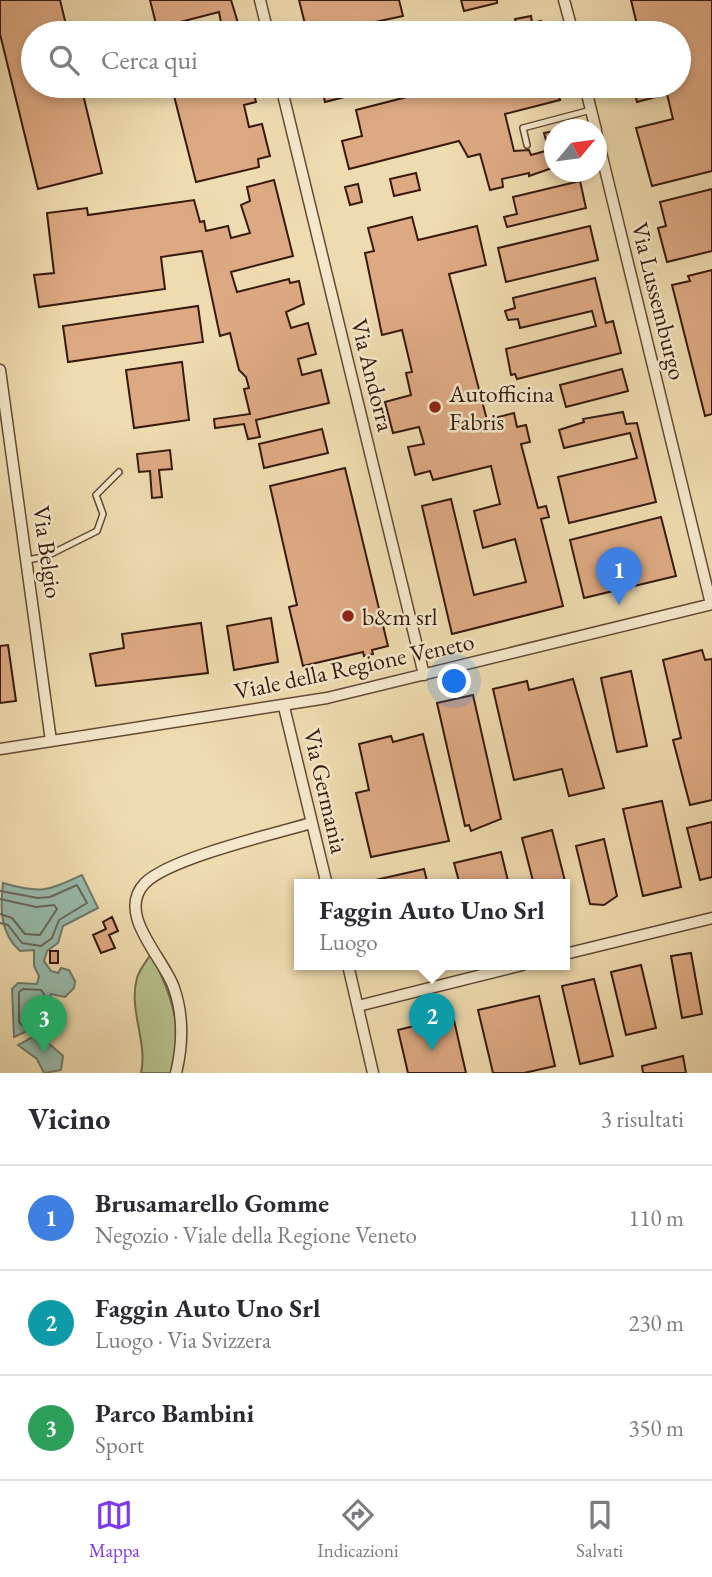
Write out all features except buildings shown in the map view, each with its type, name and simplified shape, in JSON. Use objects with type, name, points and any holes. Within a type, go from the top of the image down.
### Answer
[{"type":"street","points":[[260,0],[265,21]]},
{"type":"street","points":[[565,0],[570,21]]},
{"type":"street","name":"Via Andorra","points":[[284,98],[424,675]]},
{"type":"street","name":"Via Lussemburgo","points":[[588,98],[593,119]]},
{"type":"street","name":"Via Lussemburgo","points":[[607,175],[712,604]]},
{"type":"street","name":"Via Belgio","points":[[0,370],[51,741]]},
{"type":"street","name":"Viale della Regione Veneto","points":[[0,748],[284,707],[712,604]]},
{"type":"street","name":"Via Germania","points":[[284,707],[325,879]]},
{"type":"street","points":[[176,1073],[182,1026],[174,987],[135,914],[136,896],[146,882],[184,863],[311,823]]},
{"type":"street","points":[[570,953],[712,918]]},
{"type":"street","points":[[349,970],[373,1073]]},
{"type":"street","points":[[358,1006],[502,970]]},
{"type":"lane","points":[[527,145],[523,128],[591,110]]},
{"type":"lane","points":[[28,560],[47,556],[97,531],[103,514],[96,495],[120,472]]},
{"type":"green space","points":[[151,954],[174,1012],[180,1073],[141,1073],[142,1049],[135,990],[138,975]]},
{"type":"water","points":[[82,875],[98,908],[63,926],[58,943],[47,951],[44,961],[51,971],[58,973],[61,968],[69,970],[75,981],[74,988],[65,997],[51,994],[47,1010],[40,1022],[14,1037],[12,989],[18,983],[37,984],[39,976],[34,966],[34,950],[20,951],[8,936],[2,911],[3,883],[35,890],[60,885]]},
{"type":"water","points":[[38,1034],[63,1056],[61,1070],[44,1073],[37,1059],[18,1045]]},
{"type":"place","name":"Autofficina Fabris","points":[[435,407]]},
{"type":"place","name":"Brusamarello Gomme","points":[[619,605]]},
{"type":"place","name":"b&m srl","points":[[348,616]]},
{"type":"place","name":"Faggin Auto Uno Srl","points":[[432,1051]]},
{"type":"place","name":"Parco Bambini","points":[[44,1053]]}]
